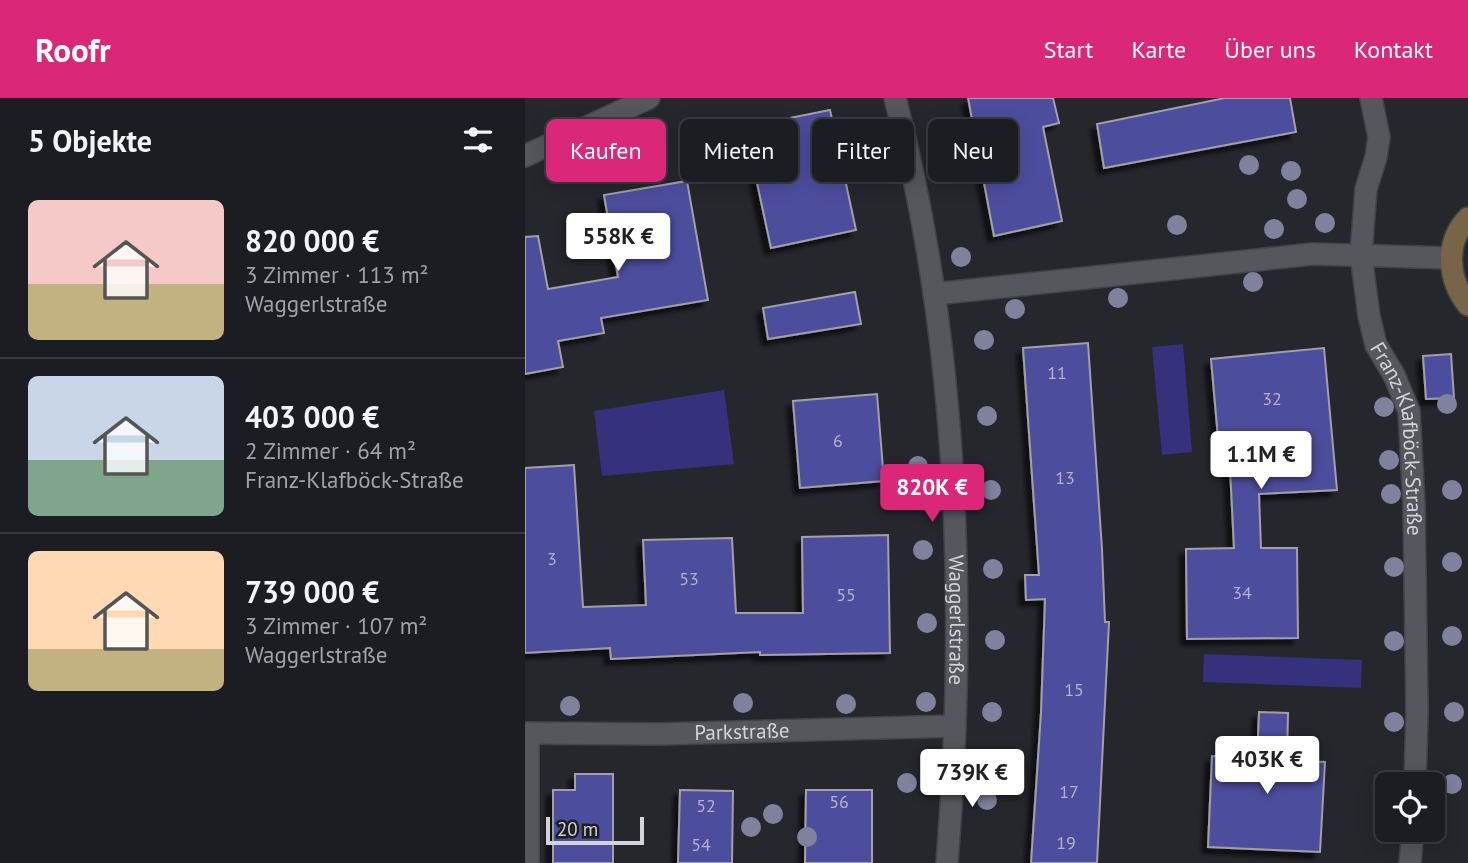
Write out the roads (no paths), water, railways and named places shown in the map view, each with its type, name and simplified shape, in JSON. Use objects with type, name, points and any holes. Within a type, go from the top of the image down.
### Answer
[{"type":"street","points":[[525,156],[649,98]]},
{"type":"street","name":"Waggerlstraße","points":[[895,98],[905,135],[934,294],[951,470],[958,667],[947,863]]},
{"type":"street","name":"Franz-Klafböck-Straße","points":[[1371,98],[1379,137],[1366,189],[1361,255],[1369,316],[1376,345],[1394,376],[1409,411],[1414,505],[1415,772]]},
{"type":"street","points":[[1468,218],[1455,240],[1451,258],[1453,277],[1468,305]]},
{"type":"street","points":[[934,294],[1313,254],[1451,258]]},
{"type":"street","name":"Parkstraße","points":[[528,863],[526,733],[674,733],[955,726]]},
{"type":"street","points":[[1410,863],[1412,842]]}]
